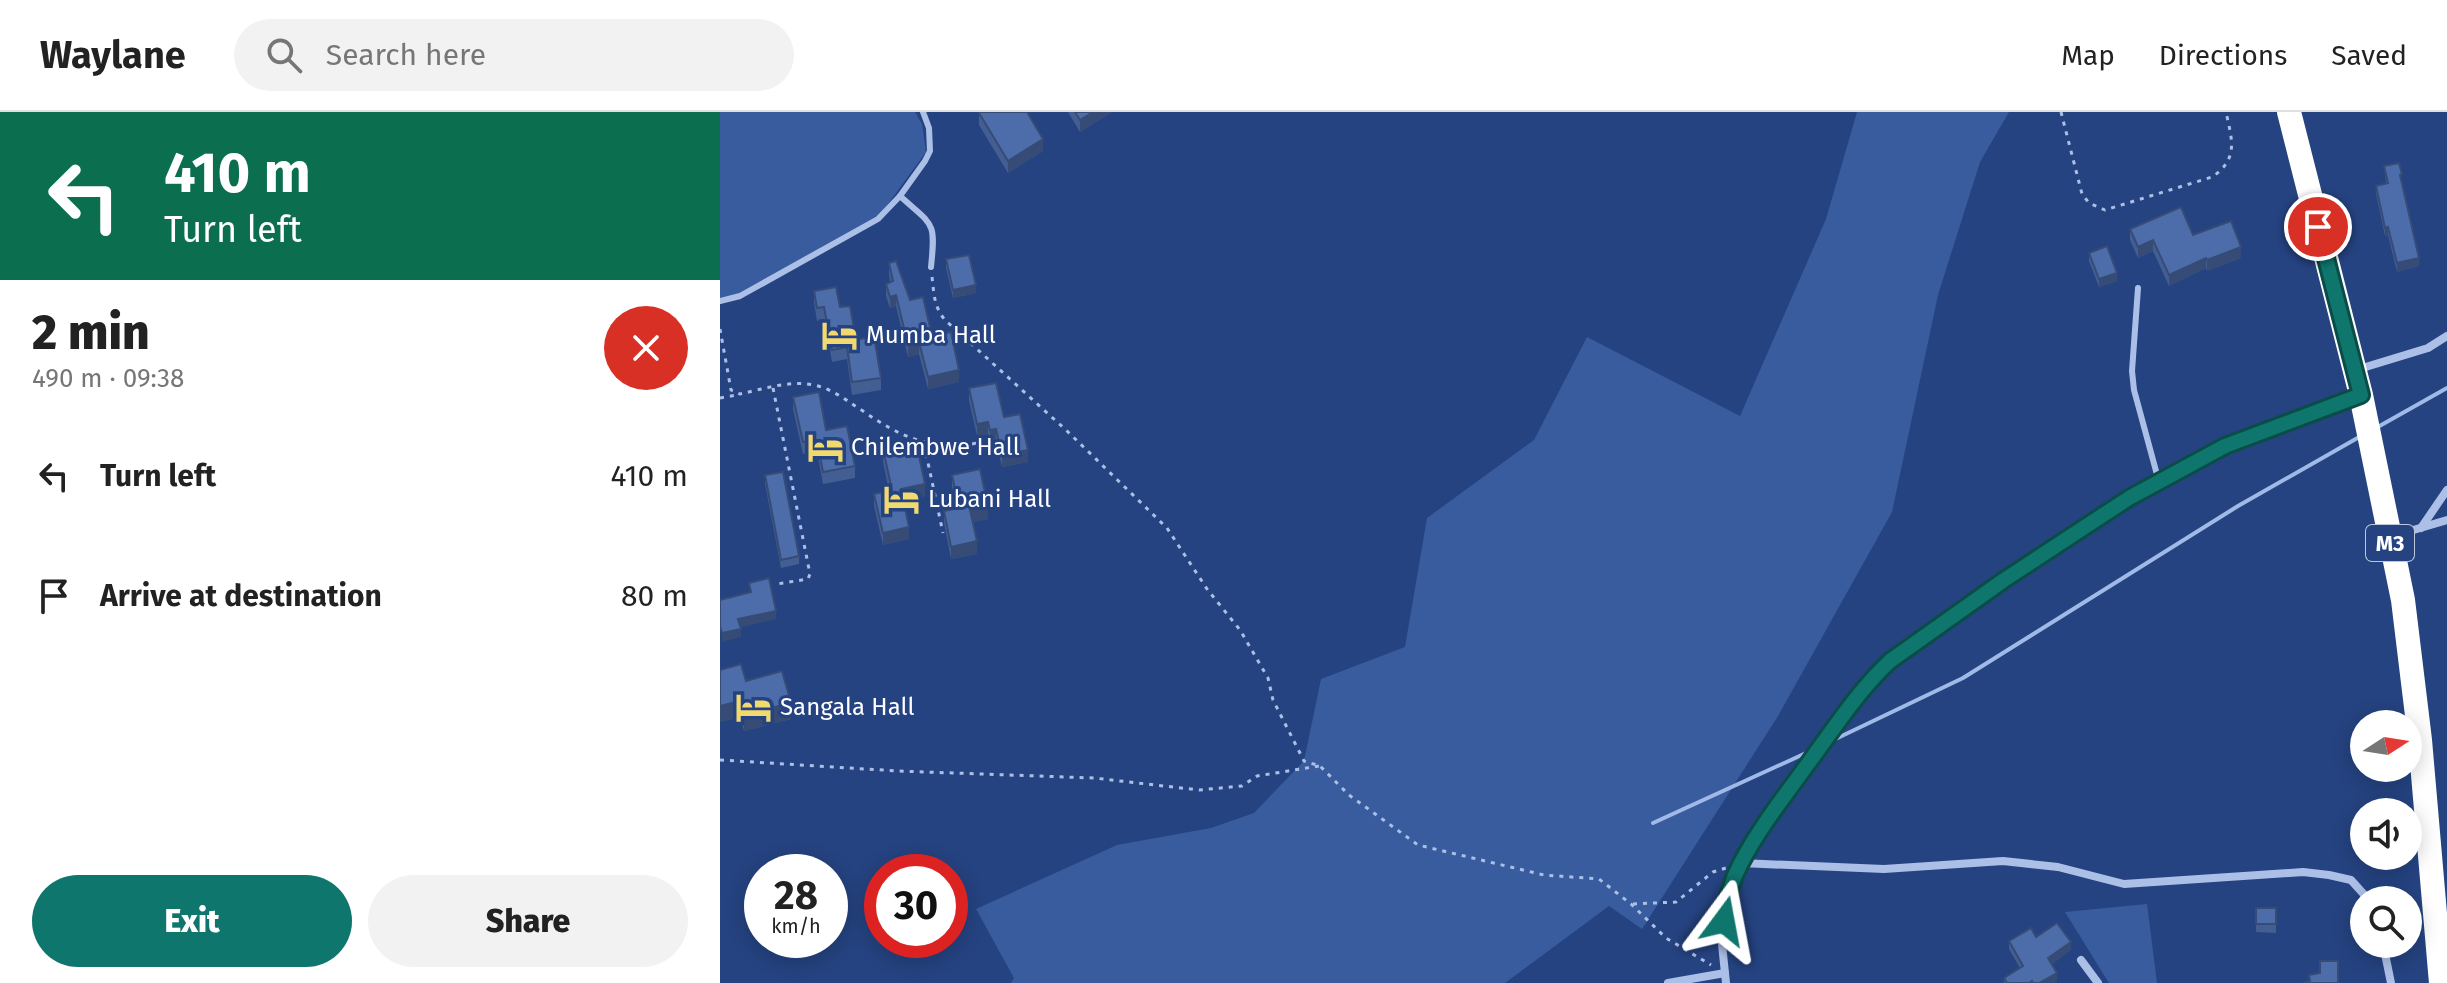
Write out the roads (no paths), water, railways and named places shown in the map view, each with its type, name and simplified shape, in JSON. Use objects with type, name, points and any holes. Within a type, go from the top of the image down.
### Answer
[{"type":"highway","name":"M3","points":[[2289,112],[2361,395],[2403,600],[2434,863],[2441,983]]},
{"type":"street","points":[[2353,370],[2428,348],[2447,336]]},
{"type":"street","points":[[1726,983],[1722,944],[1727,899],[1741,863],[1854,700],[1890,661],[2004,580],[2129,498],[2225,446],[2361,395]]},
{"type":"street","points":[[2421,528],[2447,490]]},
{"type":"street","points":[[2388,537],[2447,520]]},
{"type":"street","points":[[1741,863],[1884,869],[2003,861],[2058,867],[2124,884],[2303,872],[2351,880],[2356,886]]},
{"type":"street","points":[[2386,958],[2391,983]]},
{"type":"street","points":[[2081,960],[2098,983]]},
{"type":"street","points":[[1668,983],[1725,973]]},
{"type":"lane","points":[[720,301],[740,296],[878,219],[900,196],[930,151],[929,128],[923,112]]},
{"type":"lane","points":[[900,196],[932,227],[935,235],[931,267]]},
{"type":"lane","points":[[2138,288],[2132,371],[2134,390],[2159,482]]},
{"type":"waterway","points":[[2376,428],[2447,388]]},
{"type":"waterway","points":[[1825,744],[1963,678],[2238,506],[2361,436]]},
{"type":"waterway","points":[[1653,823],[1817,748]]},
{"type":"place","name":"Mumba Hall","points":[[840,335]]},
{"type":"place","name":"Chilembwe Hall","points":[[825,447]]},
{"type":"place","name":"Lubani Hall","points":[[902,499]]},
{"type":"place","name":"Sangala Hall","points":[[754,707]]}]
